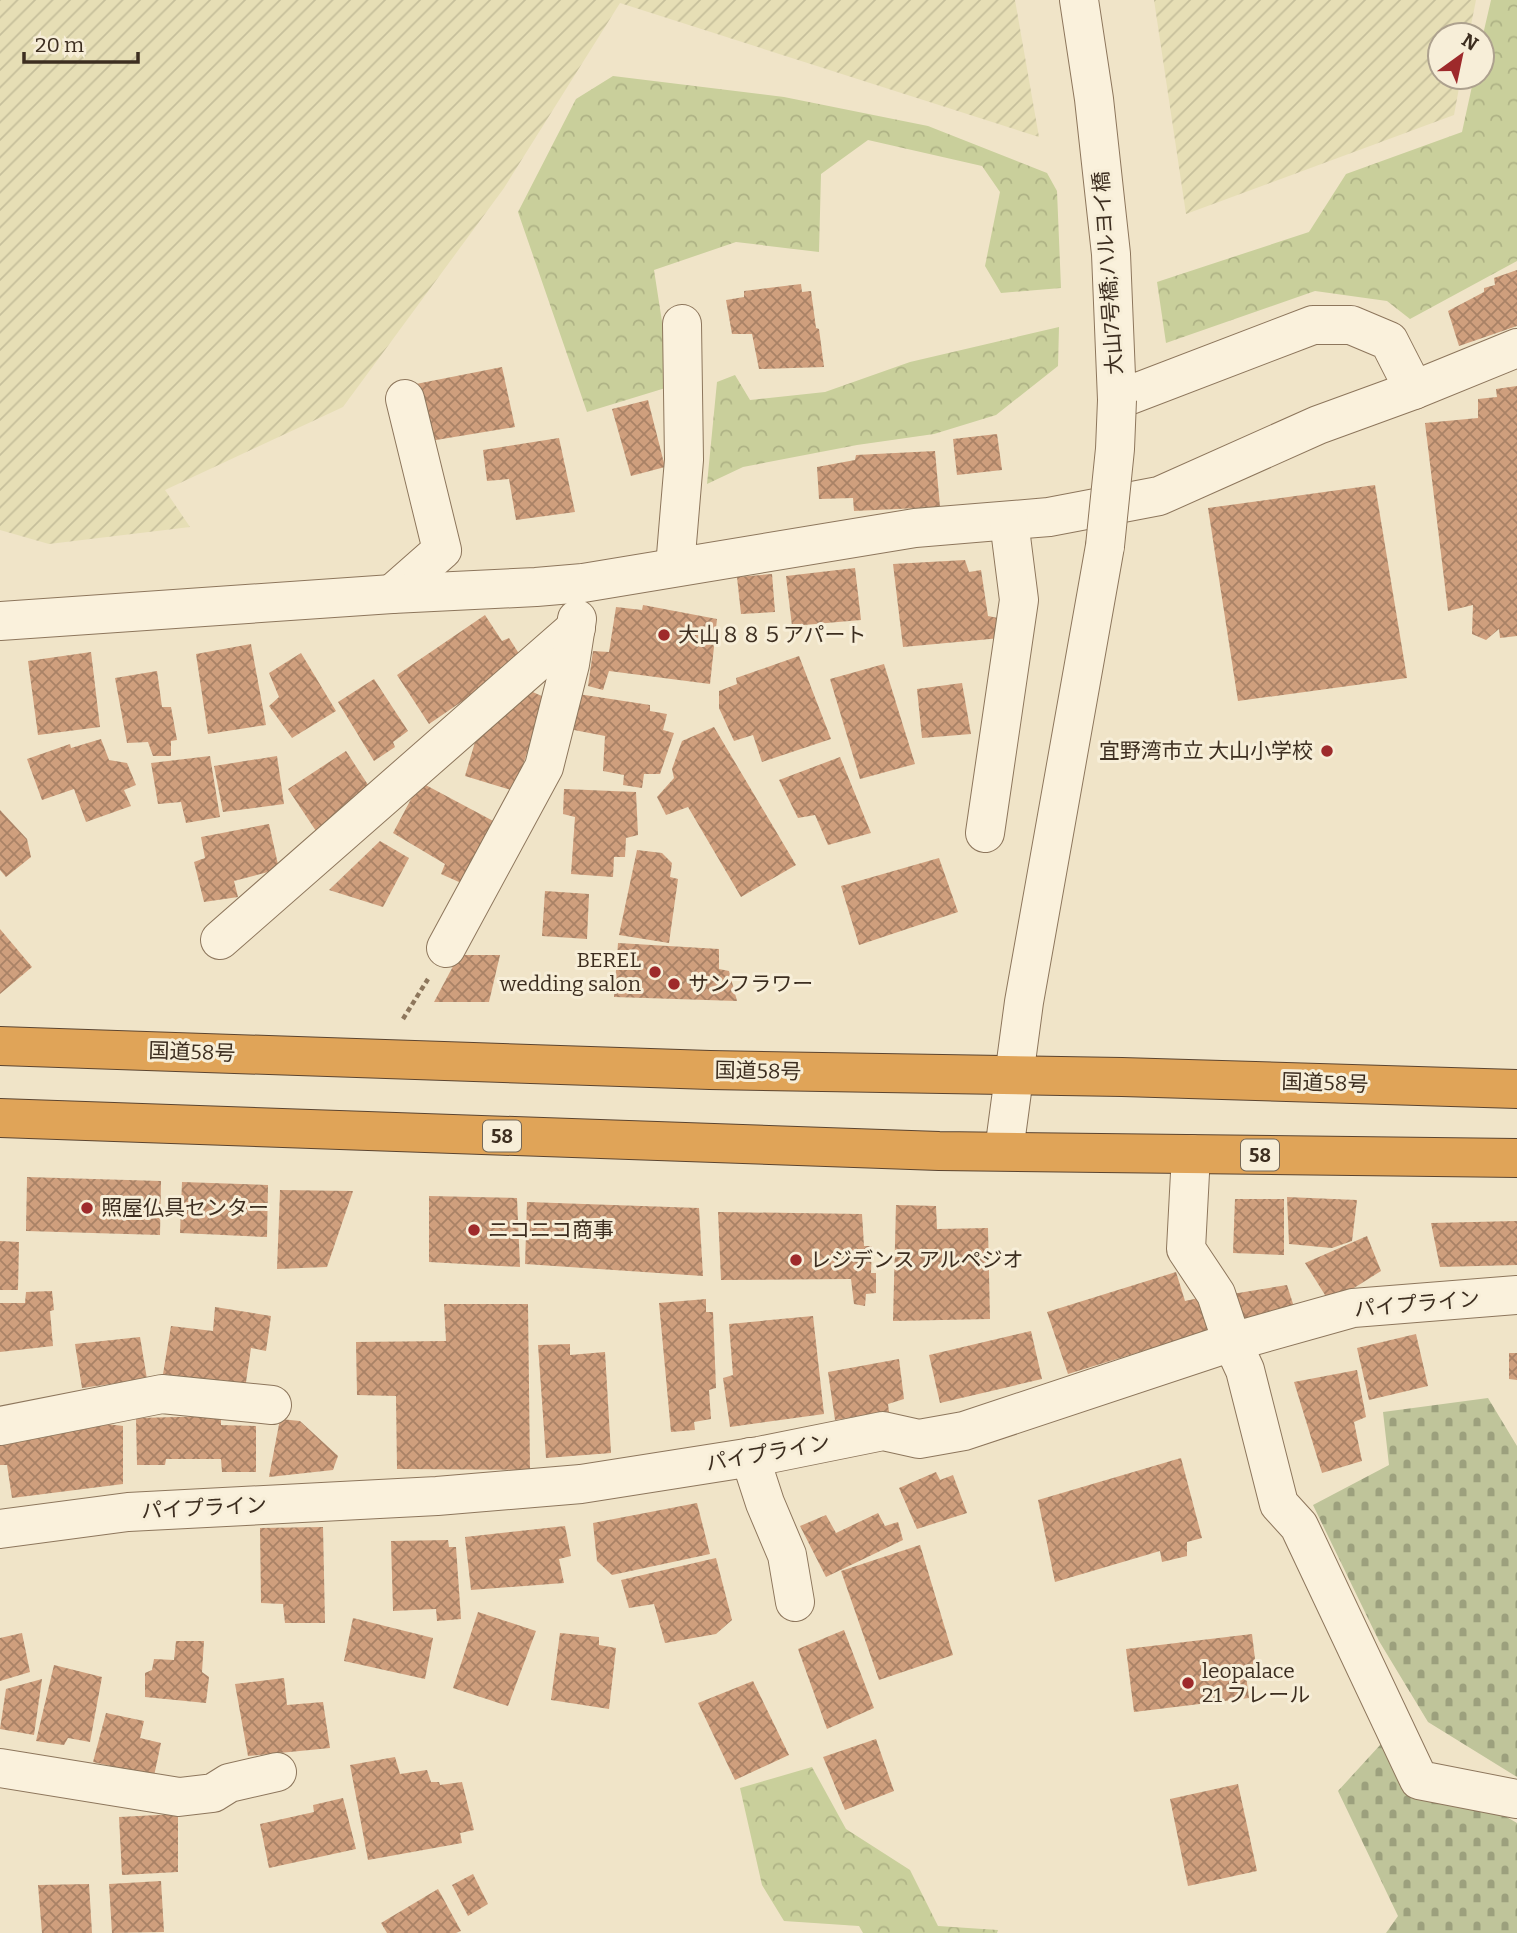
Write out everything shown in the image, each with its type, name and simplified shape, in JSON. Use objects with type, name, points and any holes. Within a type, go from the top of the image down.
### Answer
[{"type":"highway","name":"国道58号","points":[[0,1046],[710,1070],[1013,1075],[1517,1089]]},
{"type":"highway","name":"58","points":[[0,1118],[859,1148],[1517,1158]]},
{"type":"street","name":"大山7号橋;ハルヨイ橋","points":[[1004,1151],[1024,1002],[1105,546],[1115,449],[1117,400],[1111,254],[1094,99],[1079,0]]},
{"type":"street","points":[[675,567],[684,460],[682,324]]},
{"type":"street","points":[[1117,400],[1313,326],[1351,325],[1389,341],[1414,390]]},
{"type":"street","points":[[0,621],[583,583],[915,528],[1049,517],[1159,496],[1318,425],[1517,348]]},
{"type":"street","points":[[392,594],[442,550],[405,399]]},
{"type":"street","points":[[985,833],[1019,600],[1009,521]]},
{"type":"street","points":[[446,948],[544,767],[570,664],[583,583]]},
{"type":"street","points":[[220,940],[576,628]]},
{"type":"street","points":[[1191,1154],[1186,1249],[1216,1294],[1232,1342],[1245,1370],[1279,1504],[1299,1526],[1419,1780],[1517,1799]]},
{"type":"street","name":"パイプライン","points":[[0,1529],[128,1512],[437,1496],[581,1484],[750,1457],[883,1431],[919,1440],[964,1431],[1232,1342],[1353,1308],[1517,1295]]},
{"type":"street","points":[[0,1426],[162,1394],[272,1405]]},
{"type":"street","points":[[750,1457],[765,1503],[787,1555],[795,1602]]},
{"type":"street","points":[[0,1768],[179,1797],[213,1793],[229,1783],[277,1772]]},
{"type":"path","points":[[404,1019],[446,948]]},
{"type":"shaded area","points":[[0,0],[1015,0],[1039,137],[620,3],[504,188],[343,407],[165,490],[190,527],[49,544],[0,530]]},
{"type":"shaded area","points":[[1154,0],[1476,0],[1472,21],[1426,21],[1426,91],[1458,91],[1454,115],[1186,214]]},
{"type":"green space","points":[[1491,0],[1517,0],[1517,261],[1410,319],[1387,301],[1315,291],[1166,343],[1157,282],[1309,232],[1346,174],[1462,132],[1471,91],[1496,91],[1496,21],[1486,21]]},
{"type":"green space","points":[[613,76],[784,97],[928,126],[1047,173],[1057,191],[1061,288],[1001,293],[985,266],[1000,192],[982,166],[868,140],[821,174],[819,252],[736,242],[654,270],[672,386],[587,412],[518,212],[576,99]]},
{"type":"green space","points":[[1059,327],[1058,366],[996,415],[934,434],[857,445],[743,467],[707,484],[717,382],[735,375],[750,400],[825,392],[910,362]]},
{"type":"green space","points":[[1488,1398],[1517,1446],[1517,1777],[1428,1722],[1379,1641],[1313,1505],[1389,1465],[1383,1412]]},
{"type":"green space","points":[[1381,1744],[1517,1823],[1517,1933],[1386,1933],[1398,1916],[1338,1791]]},
{"type":"green space","points":[[812,1767],[846,1829],[910,1870],[938,1926],[998,1930],[997,1933],[863,1933],[859,1926],[784,1921],[762,1885],[740,1788]]},
{"type":"building","points":[[1517,270],[1517,326],[1459,346],[1448,311],[1484,292],[1484,288],[1495,285],[1494,278]]},
{"type":"building","points":[[801,284],[802,292],[811,291],[824,367],[759,369],[752,334],[732,334],[726,300],[744,297],[744,291]]},
{"type":"building","points":[[502,367],[515,427],[430,441],[416,384]]},
{"type":"building","points":[[1517,386],[1517,636],[1500,638],[1499,629],[1486,640],[1472,634],[1473,605],[1448,611],[1425,423],[1478,418],[1478,399],[1497,397],[1496,389]]},
{"type":"building","points":[[648,400],[665,467],[631,476],[612,409]]},
{"type":"building","points":[[997,434],[1002,470],[957,475],[953,439]]},
{"type":"building","points":[[559,438],[575,512],[516,520],[509,479],[487,481],[483,450]]},
{"type":"building","points":[[935,451],[940,507],[854,511],[853,498],[819,499],[817,467],[855,460],[856,455]]},
{"type":"building","points":[[1375,485],[1407,678],[1238,701],[1208,508]]},
{"type":"building","points":[[965,560],[969,572],[981,570],[988,616],[998,618],[1001,638],[903,647],[893,564]]},
{"type":"building","points":[[855,568],[861,620],[792,626],[786,576]]},
{"type":"building","points":[[772,574],[775,612],[741,614],[737,577]]},
{"type":"building","name":"大山８８５アパート","points":[[643,605],[717,619],[710,684],[609,671],[603,690],[588,686],[593,651],[609,652],[616,607],[642,610]]},
{"type":"building","points":[[485,615],[502,641],[509,638],[523,660],[429,724],[397,675]]},
{"type":"building","points":[[251,644],[266,725],[208,734],[196,654]]},
{"type":"building","points":[[91,652],[100,727],[38,735],[28,661]]},
{"type":"building","points":[[301,653],[336,711],[292,738],[269,706],[279,697],[269,673]]},
{"type":"building","points":[[799,656],[831,739],[762,762],[753,735],[734,741],[719,708],[719,691],[737,684],[736,678]]},
{"type":"building","points":[[884,664],[915,764],[860,779],[830,679]]},
{"type":"building","points":[[157,671],[162,707],[171,707],[177,740],[171,741],[171,756],[153,756],[148,742],[127,743],[115,678]]},
{"type":"building","points":[[374,679],[408,731],[393,742],[395,747],[374,761],[338,702]]},
{"type":"building","points":[[962,683],[971,734],[922,738],[917,689]]},
{"type":"building","points":[[524,688],[546,698],[514,791],[465,776],[480,725]]},
{"type":"building","points":[[578,694],[650,705],[650,711],[667,714],[663,730],[674,733],[660,774],[644,774],[642,788],[623,785],[624,775],[603,771],[605,736],[574,730]]},
{"type":"building","points":[[714,727],[796,865],[741,897],[688,807],[666,815],[657,797],[674,778],[672,769],[682,741]]},
{"type":"building","points":[[101,739],[109,760],[127,763],[136,785],[124,790],[131,806],[86,822],[74,789],[42,800],[27,759],[70,744],[71,748]]},
{"type":"building","points":[[346,751],[374,794],[318,834],[288,789]]},
{"type":"building","points":[[210,756],[220,817],[186,823],[181,802],[158,804],[151,763]]},
{"type":"building","points":[[277,756],[284,804],[223,812],[214,766]]},
{"type":"building","points":[[840,757],[871,833],[828,845],[815,815],[798,818],[779,780]]},
{"type":"building","points":[[420,782],[497,823],[468,886],[441,874],[445,864],[393,833]]},
{"type":"building","points":[[564,789],[636,792],[638,835],[626,838],[625,857],[614,857],[613,877],[571,874],[575,817],[563,814]]},
{"type":"building","points":[[0,810],[27,839],[31,857],[6,877],[0,870]]},
{"type":"building","points":[[269,824],[279,869],[234,881],[238,897],[204,902],[194,862],[205,858],[201,837]]},
{"type":"building","points":[[380,841],[409,858],[383,907],[329,890]]},
{"type":"building","points":[[637,850],[662,853],[672,863],[670,877],[678,879],[669,943],[619,935]]},
{"type":"building","points":[[939,858],[958,912],[859,945],[841,886]]},
{"type":"building","points":[[545,891],[589,894],[587,939],[542,936]]},
{"type":"building","points":[[0,929],[32,967],[0,994]]},
{"type":"building","name":"サンフラワー","points":[[618,943],[719,949],[719,969],[729,971],[737,1001],[614,997]]},
{"type":"building","points":[[459,955],[500,955],[489,1002],[434,1002]]},
{"type":"building","points":[[27,1177],[161,1181],[160,1235],[26,1231]]},
{"type":"building","points":[[182,1182],[268,1185],[267,1237],[180,1233]]},
{"type":"building","points":[[280,1190],[353,1191],[327,1267],[277,1269]]},
{"type":"building","name":"ニコニコ商事","points":[[429,1196],[517,1198],[520,1267],[429,1262]]},
{"type":"building","points":[[1287,1197],[1357,1200],[1352,1241],[1332,1248],[1289,1244]]},
{"type":"building","points":[[1235,1199],[1284,1199],[1284,1255],[1233,1253]]},
{"type":"building","points":[[527,1202],[699,1208],[703,1276],[525,1264]]},
{"type":"building","points":[[896,1205],[936,1206],[937,1229],[988,1228],[990,1319],[893,1321]]},
{"type":"building","name":"レジデンス アルペジオ","points":[[718,1212],[862,1214],[864,1246],[872,1246],[871,1273],[876,1273],[876,1293],[866,1294],[865,1306],[854,1304],[851,1279],[721,1280]]},
{"type":"building","points":[[1517,1221],[1517,1265],[1440,1267],[1431,1223]]},
{"type":"building","points":[[1367,1236],[1381,1271],[1330,1303],[1305,1263]]},
{"type":"building","points":[[0,1241],[19,1242],[18,1290],[0,1290]]},
{"type":"building","points":[[1176,1272],[1185,1301],[1199,1298],[1208,1331],[1068,1374],[1047,1312]]},
{"type":"building","points":[[1287,1285],[1295,1310],[1236,1329],[1226,1295]]},
{"type":"building","points":[[52,1291],[54,1310],[50,1311],[53,1346],[0,1352],[0,1303],[25,1303],[26,1292]]},
{"type":"building","points":[[706,1299],[706,1312],[713,1312],[716,1388],[709,1390],[711,1419],[694,1422],[695,1430],[671,1432],[659,1303]]},
{"type":"building","points":[[444,1304],[528,1304],[530,1470],[397,1469],[396,1396],[357,1395],[356,1342],[446,1341]]},
{"type":"building","points":[[215,1307],[271,1316],[266,1351],[251,1348],[245,1389],[163,1374],[171,1326],[213,1331]]},
{"type":"building","points":[[813,1316],[824,1414],[730,1427],[723,1378],[733,1375],[729,1324]]},
{"type":"building","points":[[1031,1331],[1042,1379],[940,1403],[929,1355]]},
{"type":"building","points":[[1416,1334],[1428,1386],[1369,1400],[1357,1348]]},
{"type":"building","points":[[140,1337],[147,1379],[82,1388],[75,1344]]},
{"type":"building","points":[[570,1344],[570,1355],[605,1352],[611,1453],[546,1458],[538,1345]]},
{"type":"building","points":[[1509,1353],[1517,1353],[1517,1380],[1509,1379]]},
{"type":"building","points":[[899,1359],[904,1399],[888,1404],[889,1412],[835,1420],[828,1372]]},
{"type":"building","points":[[1357,1370],[1366,1417],[1354,1422],[1362,1461],[1322,1473],[1294,1382]]},
{"type":"building","points":[[221,1416],[221,1425],[256,1426],[256,1472],[222,1472],[221,1459],[166,1459],[165,1465],[137,1465],[136,1418]]},
{"type":"building","points":[[280,1419],[300,1421],[338,1456],[333,1470],[269,1477]]},
{"type":"building","points":[[90,1422],[123,1426],[123,1484],[12,1498],[7,1465],[0,1465],[0,1442]]},
{"type":"building","points":[[1181,1458],[1202,1538],[1187,1542],[1187,1556],[1162,1562],[1160,1551],[1055,1582],[1038,1500]]},
{"type":"building","points":[[936,1472],[940,1480],[953,1475],[967,1513],[917,1529],[899,1488]]},
{"type":"building","points":[[697,1503],[710,1554],[612,1575],[597,1561],[593,1523]]},
{"type":"building","points":[[878,1513],[885,1526],[898,1522],[903,1540],[826,1577],[800,1526],[826,1515],[836,1533]]},
{"type":"building","points":[[565,1526],[571,1556],[559,1559],[564,1583],[471,1590],[465,1537]]},
{"type":"building","points":[[323,1527],[325,1623],[285,1623],[283,1604],[261,1603],[260,1528]]},
{"type":"building","points":[[448,1540],[449,1547],[456,1547],[461,1619],[437,1621],[436,1609],[393,1611],[391,1541]]},
{"type":"building","points":[[920,1545],[953,1655],[879,1680],[841,1571]]},
{"type":"building","points":[[716,1558],[732,1620],[716,1634],[665,1643],[654,1604],[629,1608],[621,1580]]},
{"type":"building","points":[[478,1612],[536,1631],[508,1706],[453,1688]]},
{"type":"building","points":[[353,1618],[433,1638],[425,1679],[344,1661]]},
{"type":"building","points":[[844,1630],[874,1708],[827,1729],[798,1649]]},
{"type":"building","points":[[22,1633],[30,1672],[0,1681],[0,1638]]},
{"type":"building","points":[[560,1633],[599,1637],[599,1645],[616,1648],[609,1709],[551,1700]]},
{"type":"building","name":"leopalace 21 フレール","points":[[1252,1634],[1256,1667],[1245,1668],[1249,1698],[1134,1712],[1126,1649]]},
{"type":"building","points":[[176,1641],[204,1641],[202,1672],[209,1677],[206,1703],[145,1697],[145,1673],[152,1670],[154,1659],[174,1660]]},
{"type":"building","points":[[54,1665],[102,1677],[90,1742],[68,1738],[64,1745],[36,1741]]},
{"type":"building","points":[[284,1678],[287,1705],[323,1702],[330,1748],[248,1756],[235,1684]]},
{"type":"building","points":[[42,1679],[34,1735],[0,1729],[6,1689]]},
{"type":"building","points":[[753,1681],[789,1755],[735,1780],[698,1703]]},
{"type":"building","points":[[106,1713],[144,1721],[140,1738],[161,1743],[154,1776],[93,1762]]},
{"type":"building","points":[[876,1739],[894,1791],[845,1810],[823,1757]]},
{"type":"building","points":[[395,1757],[400,1774],[427,1770],[431,1782],[439,1782],[440,1785],[462,1782],[474,1830],[460,1833],[462,1843],[368,1860],[350,1765]]},
{"type":"building","points":[[1238,1784],[1257,1871],[1188,1886],[1170,1799]]},
{"type":"building","points":[[343,1798],[356,1849],[269,1868],[260,1824],[314,1812],[313,1805]]},
{"type":"building","points":[[178,1814],[178,1872],[122,1875],[119,1817]]},
{"type":"building","points":[[473,1874],[488,1904],[468,1916],[452,1885]]},
{"type":"building","points":[[161,1881],[164,1932],[112,1933],[109,1884]]},
{"type":"building","points":[[89,1884],[92,1933],[42,1933],[38,1885]]},
{"type":"building","points":[[438,1889],[461,1931],[387,1933],[381,1923]]},
{"type":"place","name":"大山８８５アパート","points":[[664,635]]},
{"type":"place","name":"宜野湾市立 大山小学校","points":[[1327,751]]},
{"type":"place","name":"BEREL wedding salon","points":[[655,972]]},
{"type":"place","name":"サンフラワー","points":[[674,984]]},
{"type":"place","name":"照屋仏具センター","points":[[87,1208]]},
{"type":"place","name":"ニコニコ商事","points":[[474,1230]]},
{"type":"place","name":"レジデンス アルペジオ","points":[[796,1260]]},
{"type":"place","name":"leopalace 21 フレール","points":[[1188,1683]]}]
